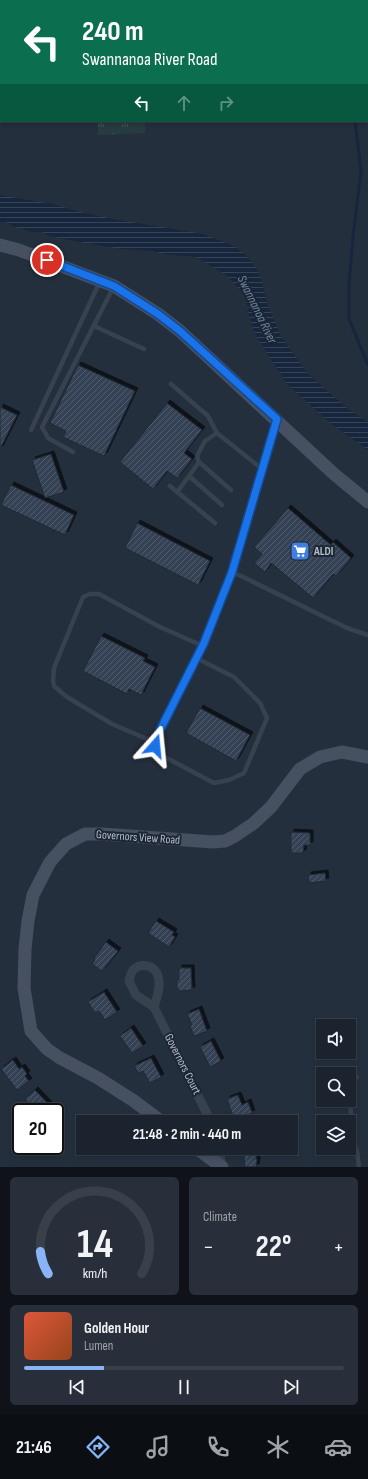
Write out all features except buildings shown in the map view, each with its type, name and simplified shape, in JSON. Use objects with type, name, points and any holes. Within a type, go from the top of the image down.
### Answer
[{"type":"street","points":[[0,245],[19,250],[114,286],[158,314],[180,331],[277,419],[334,474],[368,502]]},
{"type":"street","name":"Governors View Road","points":[[153,1115],[98,1078],[60,1058],[47,1049],[31,1031],[24,988],[25,949],[28,921],[33,895],[50,862],[66,844],[85,834],[213,842],[224,840],[234,836],[254,823],[271,807],[300,769],[320,757],[342,752],[368,757]]},
{"type":"street","name":"Governors Court","points":[[154,1007],[208,1115]]},
{"type":"street","points":[[206,1155],[222,1167]]},
{"type":"street","points":[[220,1155],[222,1167]]},
{"type":"lane","points":[[31,430],[100,280]]},
{"type":"lane","points":[[72,452],[48,438],[42,427],[114,286]]},
{"type":"lane","points":[[94,326],[144,349]]},
{"type":"lane","points":[[171,384],[208,416],[217,433],[262,469]]},
{"type":"lane","points":[[154,742],[203,646],[232,572],[277,419]]},
{"type":"lane","points":[[217,433],[205,441],[197,456],[199,462],[231,490]]},
{"type":"lane","points":[[177,492],[199,462]]},
{"type":"lane","points":[[189,476],[222,505]]},
{"type":"lane","points":[[170,486],[215,523]]},
{"type":"lane","points":[[232,572],[347,628],[368,635]]},
{"type":"lane","points":[[196,658],[234,677],[260,703],[267,718],[244,773],[229,780],[214,783],[160,755],[154,742],[112,724],[67,697],[54,686],[52,680],[54,668],[83,597],[90,594],[99,594],[160,627],[203,646]]},
{"type":"lane","points":[[357,1077],[353,1081],[350,1096],[352,1137],[357,1151],[359,1167]]},
{"type":"green space","points":[[98,122],[145,122],[145,133],[98,135]]},
{"type":"water","name":"Swannanoa River","points":[[0,195],[57,205],[75,211],[113,219],[203,234],[234,246],[245,254],[257,269],[268,306],[282,338],[308,374],[347,408],[368,422],[368,450],[330,423],[287,384],[256,336],[248,313],[244,294],[226,275],[196,257],[165,254],[152,251],[121,249],[68,240],[49,236],[42,232],[32,232],[14,227],[6,222],[0,222]]},
{"type":"waterway","points":[[355,122],[361,171],[349,284],[349,319],[368,365]]},
{"type":"place","name":"ALDI","points":[[300,551]]},
{"type":"route","points":[[47,260],[114,286],[158,314],[180,331],[277,419],[232,572],[204,643],[154,742],[155,746]]}]
